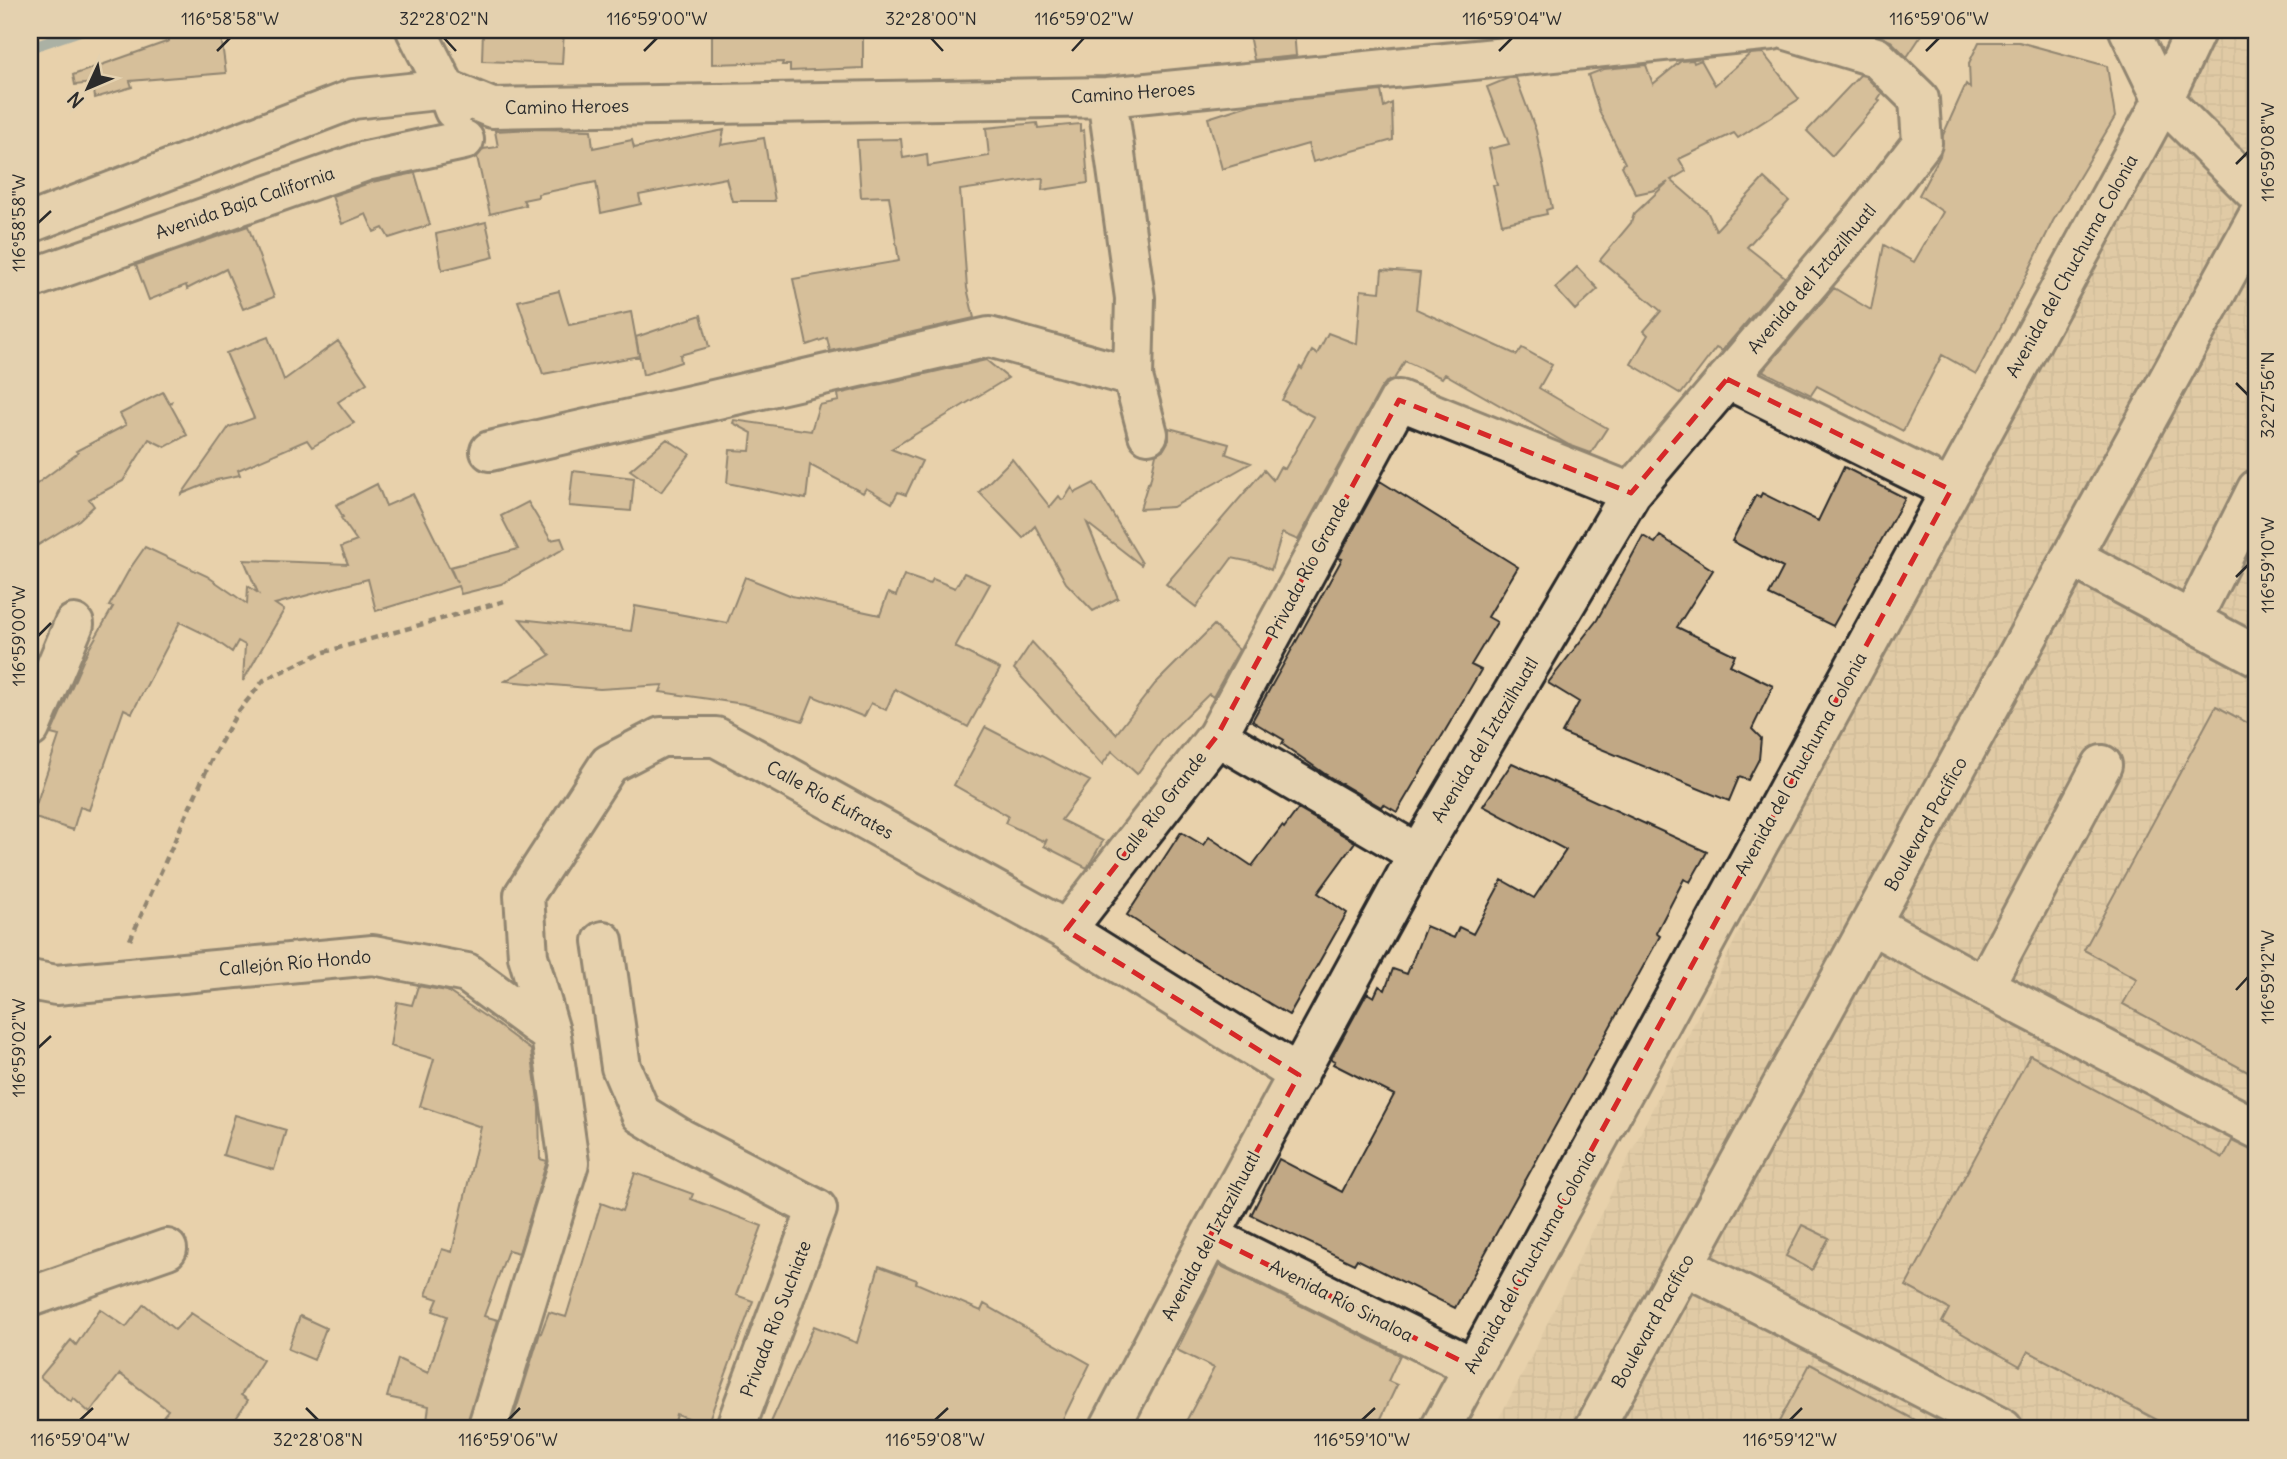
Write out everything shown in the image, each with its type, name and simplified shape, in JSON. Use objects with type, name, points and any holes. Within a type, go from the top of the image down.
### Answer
[{"type":"street","points":[[416,30],[446,89],[464,139]]},
{"type":"street","name":"Camino Heroes","points":[[446,89],[492,108],[1107,97],[1772,30]]},
{"type":"street","name":"Avenida del Iztazilhuatl","points":[[1109,1429],[1210,1236],[1418,854],[1631,493],[1868,214],[1922,143],[1919,99],[1876,57],[1787,30]]},
{"type":"street","points":[[2129,30],[2163,100],[2257,194]]},
{"type":"street","name":"Avenida del Chuchuma Colonia","points":[[1440,1429],[2163,100],[2196,30]]},
{"type":"street","points":[[30,223],[353,99],[446,89]]},
{"type":"street","points":[[1107,97],[1135,298],[1133,377],[1148,434]]},
{"type":"street","name":"Camino Heroes","points":[[464,139],[492,108]]},
{"type":"street","name":"Avenida Baja California","points":[[30,279],[366,161],[464,139]]},
{"type":"street","name":"Boulevard Pacífico","points":[[1594,1429],[2257,218]]},
{"type":"street","points":[[490,451],[989,337],[1133,377]]},
{"type":"street","points":[[1727,379],[1951,490]]},
{"type":"street","name":"Privada Río Grande","points":[[1217,736],[1399,400],[1631,493]]},
{"type":"street","points":[[2191,621],[2257,489]]},
{"type":"street","points":[[2072,557],[2257,656]]},
{"type":"street","points":[[30,728],[74,624]]},
{"type":"street","name":"Calle Río Grande","points":[[1066,930],[1217,736],[1418,854]]},
{"type":"street","name":"Calle Río Éufrates","points":[[551,1035],[528,956],[524,895],[609,764],[661,737],[716,737],[1066,930],[1299,1074]]},
{"type":"street","points":[[1984,986],[2102,765]]},
{"type":"street","points":[[1871,924],[2257,1129]]},
{"type":"street","name":"Privada Río Suchiate","points":[[603,941],[621,1067],[641,1114],[680,1138],[817,1209],[735,1429]]},
{"type":"street","name":"Callejón Río Hondo","points":[[30,980],[56,985],[373,955],[467,973],[551,1035]]},
{"type":"street","points":[[487,1429],[569,1163],[551,1035]]},
{"type":"street","name":"Avenida Río Sinaloa","points":[[1210,1236],[1473,1367]]},
{"type":"street","points":[[30,1297],[167,1249]]},
{"type":"street","points":[[1684,1265],[2003,1429]]},
{"type":"path","points":[[112,980],[212,758],[237,713],[264,680],[321,653],[508,600]]},
{"type":"highlighted area","points":[[1727,379],[1951,490],[1473,1367],[1210,1236],[1299,1075],[1066,930],[1217,736],[1399,400],[1631,493]]},
{"type":"shaded area","points":[[2181,30],[2257,30],[2257,1429],[1493,1429],[1520,1379]]},
{"type":"building","points":[[168,30],[203,30],[205,38],[221,36],[226,73],[130,81],[132,87],[95,98],[93,83],[75,85],[73,75],[169,41]]},
{"type":"building","points":[[483,30],[564,30],[562,64],[482,61]]},
{"type":"building","points":[[712,30],[863,30],[863,68],[790,71],[790,65],[782,65],[783,62],[712,64]]},
{"type":"building","points":[[1248,30],[1294,30],[1296,56],[1254,60]]},
{"type":"building","points":[[1862,30],[1925,30],[1907,57],[1891,41]]},
{"type":"building","points":[[1979,42],[2019,42],[2107,66],[2115,117],[2053,221],[1976,374],[1942,355],[1903,431],[1817,386],[1811,395],[1763,371],[1834,288],[1871,310],[1884,245],[1914,262],[1943,212],[1919,195],[1940,156],[1943,135],[1966,84],[1970,88],[1969,63]]},
{"type":"building","points":[[1763,53],[1799,99],[1738,138],[1734,133],[1679,159],[1686,171],[1671,180],[1707,211],[1716,230],[1764,178],[1789,201],[1747,247],[1785,277],[1722,351],[1716,348],[1681,394],[1631,364],[1648,335],[1644,331],[1661,311],[1600,260],[1631,223],[1634,214],[1668,182],[1655,190],[1636,194],[1622,166],[1625,163],[1600,113],[1588,75],[1604,69],[1646,65],[1653,84],[1681,61],[1693,60],[1694,63],[1701,60],[1715,85],[1750,54]]},
{"type":"building","points":[[1860,75],[1865,76],[1882,93],[1878,99],[1880,101],[1832,156],[1807,131]]},
{"type":"building","points":[[1516,78],[1536,131],[1552,208],[1546,210],[1547,214],[1502,224],[1493,185],[1497,185],[1489,149],[1509,144],[1487,87]]},
{"type":"building","points":[[1381,91],[1384,107],[1392,103],[1393,140],[1313,162],[1308,144],[1222,169],[1208,118],[1252,104]]},
{"type":"building","points":[[1037,123],[1038,128],[1080,124],[1080,131],[1084,130],[1088,183],[1042,190],[1043,178],[960,190],[967,288],[974,318],[830,351],[827,338],[807,345],[793,279],[899,261],[889,196],[861,197],[857,140],[901,139],[903,158],[927,154],[928,166],[989,156],[986,128]]},
{"type":"building","points":[[591,130],[593,148],[632,140],[634,148],[724,130],[721,145],[764,138],[775,201],[732,201],[726,178],[639,195],[641,204],[601,213],[596,182],[538,194],[538,197],[523,200],[526,205],[490,214],[477,157],[483,149],[498,147],[495,131]]},
{"type":"building","points":[[415,173],[430,225],[389,238],[383,228],[374,232],[366,214],[342,224],[332,196],[372,182]]},
{"type":"building","points":[[486,222],[494,257],[442,270],[436,234]]},
{"type":"building","points":[[248,226],[274,297],[243,309],[226,269],[187,289],[186,285],[149,300],[136,265]]},
{"type":"building","points":[[1577,267],[1598,289],[1575,310],[1555,288]]},
{"type":"building","points":[[1382,270],[1420,273],[1416,309],[1517,355],[1522,348],[1552,365],[1539,388],[1607,428],[1591,453],[1569,445],[1445,374],[1442,378],[1405,361],[1394,379],[1386,382],[1380,390],[1298,540],[1282,533],[1271,570],[1256,563],[1232,558],[1196,607],[1166,584],[1264,470],[1273,480],[1280,467],[1285,469],[1314,417],[1282,400],[1300,367],[1302,369],[1312,351],[1317,354],[1328,333],[1357,344],[1361,290],[1380,292]]},
{"type":"building","points":[[559,291],[569,325],[631,312],[639,356],[543,374],[518,301]]},
{"type":"building","points":[[701,315],[709,347],[680,355],[681,362],[643,375],[636,337]]},
{"type":"building","points":[[268,337],[284,380],[338,341],[367,383],[338,402],[354,423],[312,447],[307,440],[238,470],[240,475],[216,480],[182,494],[229,427],[254,418],[226,353]]},
{"type":"building","points":[[986,360],[1008,378],[891,449],[922,461],[906,495],[898,492],[892,503],[866,488],[863,493],[810,465],[806,499],[727,483],[730,450],[750,451],[752,433],[733,423],[734,420],[811,431],[819,405],[839,401],[838,394]]},
{"type":"building","points":[[163,392],[169,403],[171,402],[187,435],[165,447],[149,439],[123,481],[89,499],[94,506],[79,520],[30,550],[30,489],[78,453],[76,451],[126,425],[120,414]]},
{"type":"building","points":[[1169,428],[1229,444],[1226,454],[1251,463],[1173,507],[1140,509],[1156,454],[1164,449],[1169,440]]},
{"type":"building","points":[[667,439],[690,454],[661,492],[630,470]]},
{"type":"building","points":[[1012,459],[1050,507],[1059,496],[1062,500],[1065,498],[1072,487],[1075,493],[1094,483],[1142,563],[1141,565],[1087,523],[1118,598],[1093,611],[1066,583],[1035,526],[1023,538],[979,492]]},
{"type":"building","points":[[1844,467],[1905,498],[1833,626],[1769,595],[1783,568],[1732,541],[1756,495],[1760,497],[1762,493],[1818,521]]},
{"type":"building","points":[[573,471],[634,478],[631,511],[569,506]]},
{"type":"building","points":[[1380,481],[1518,567],[1488,617],[1497,622],[1471,665],[1481,670],[1397,812],[1383,804],[1381,807],[1325,774],[1282,744],[1284,740],[1252,721],[1342,559],[1338,558]]},
{"type":"building","points":[[377,484],[386,506],[413,494],[457,583],[450,567],[518,549],[501,516],[528,502],[551,540],[561,538],[565,548],[501,584],[461,594],[458,586],[376,611],[368,579],[275,604],[284,610],[243,681],[245,645],[238,641],[232,652],[211,637],[180,622],[132,713],[124,709],[89,810],[80,807],[73,830],[32,817],[59,736],[51,734],[86,654],[113,607],[109,606],[145,547],[207,576],[247,604],[248,586],[258,593],[244,560],[348,564],[341,547],[357,541],[341,518],[343,517],[336,505]]},
{"type":"building","points":[[1643,536],[1655,543],[1660,536],[1713,570],[1677,627],[1735,655],[1730,665],[1773,686],[1752,729],[1761,738],[1759,759],[1748,780],[1739,777],[1729,801],[1562,733],[1579,702],[1548,683],[1597,620]]},
{"type":"building","points":[[964,573],[990,584],[955,647],[1000,669],[968,727],[895,689],[886,710],[871,703],[864,717],[813,696],[803,721],[744,704],[660,692],[663,685],[600,689],[505,681],[550,655],[520,619],[631,631],[635,606],[727,623],[745,577],[792,596],[880,615],[888,593],[896,596],[904,575],[930,584],[933,579],[955,588]]},
{"type":"building","points":[[1214,625],[1239,650],[1213,697],[1209,694],[1164,738],[1137,774],[1112,751],[1102,765],[1014,669],[1032,642],[1116,734],[1155,684]]},
{"type":"building","points":[[2216,706],[2257,728],[2257,1077],[2123,1004],[2137,979],[2084,950]]},
{"type":"building","points":[[985,727],[1090,781],[1061,820],[1103,841],[1087,868],[1044,846],[1047,839],[1045,842],[1005,823],[1008,816],[954,785]]},
{"type":"building","points":[[1512,763],[1707,852],[1690,882],[1684,879],[1656,933],[1660,936],[1455,1308],[1357,1259],[1354,1264],[1251,1215],[1279,1159],[1342,1192],[1394,1095],[1333,1064],[1335,1061],[1331,1059],[1367,993],[1374,997],[1379,986],[1385,990],[1393,969],[1407,974],[1426,926],[1454,938],[1459,927],[1473,934],[1502,880],[1534,898],[1566,850],[1483,806]]},
{"type":"building","points":[[1298,809],[1355,842],[1318,893],[1347,913],[1289,1015],[1194,959],[1127,915],[1181,832],[1203,845],[1209,837],[1252,866]]},
{"type":"building","points":[[418,986],[447,991],[531,1050],[539,1107],[540,1159],[547,1161],[519,1253],[508,1250],[484,1316],[498,1320],[466,1429],[426,1429],[429,1406],[387,1397],[398,1359],[428,1373],[447,1316],[433,1311],[438,1299],[426,1295],[442,1249],[452,1252],[481,1127],[420,1106],[434,1059],[390,1046],[397,1002],[412,1005]]},
{"type":"building","points":[[2030,1055],[2223,1158],[2232,1141],[2257,1153],[2257,1429],[2174,1429],[2028,1351],[2020,1366],[1942,1322],[1949,1309],[1906,1286]]},
{"type":"building","points":[[235,1115],[286,1130],[274,1170],[223,1155]]},
{"type":"building","points":[[635,1173],[693,1194],[691,1199],[762,1226],[736,1295],[753,1301],[707,1425],[676,1414],[672,1429],[510,1429],[549,1312],[566,1317],[601,1203],[622,1211]]},
{"type":"building","points":[[1802,1225],[1829,1238],[1812,1270],[1786,1256]]},
{"type":"building","points":[[1219,1265],[1400,1355],[1388,1381],[1397,1385],[1376,1429],[1182,1429],[1214,1368],[1177,1350]]},
{"type":"building","points":[[879,1266],[917,1280],[916,1283],[981,1311],[984,1304],[1090,1364],[1058,1429],[768,1429],[814,1326],[857,1343]]},
{"type":"building","points":[[144,1304],[175,1330],[191,1313],[263,1360],[241,1395],[248,1400],[228,1429],[153,1429],[168,1410],[120,1374],[90,1413],[73,1398],[71,1402],[40,1377],[71,1340],[76,1345],[100,1309],[126,1327]]},
{"type":"building","points":[[300,1316],[326,1328],[314,1360],[288,1349]]},
{"type":"building","points":[[1810,1364],[1932,1429],[1775,1429]]},
{"type":"waterway","points":[[30,48],[83,30]]}]
